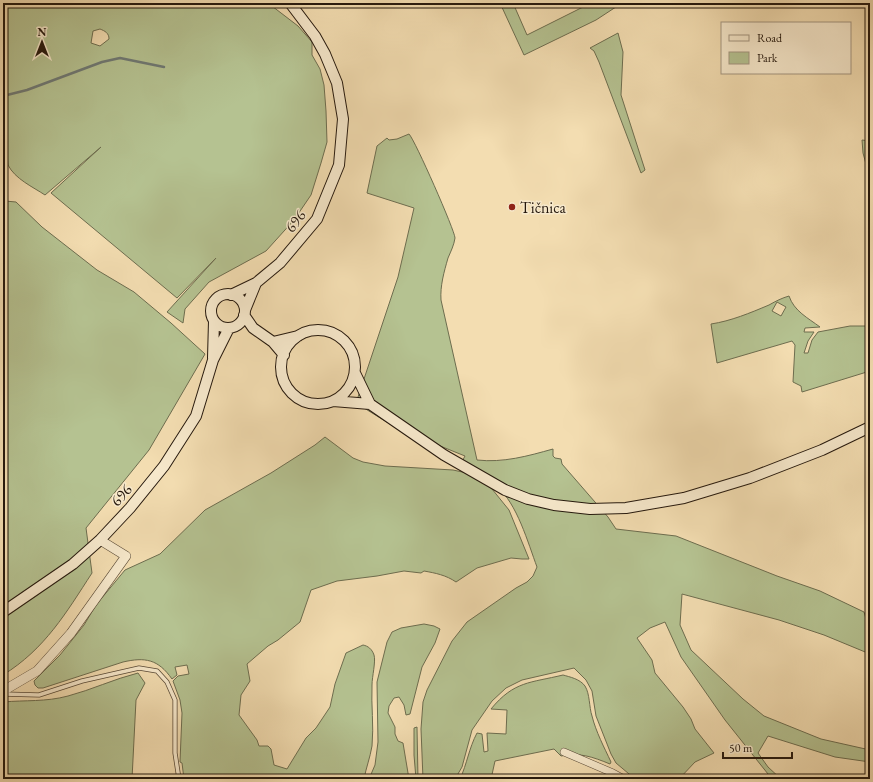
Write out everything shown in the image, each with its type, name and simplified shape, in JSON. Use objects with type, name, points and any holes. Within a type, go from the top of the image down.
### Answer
[{"type":"main road","name":"696","points":[[213,360],[214,321],[211,310],[212,304],[220,296],[231,295],[256,283],[280,263],[316,219],[339,165],[343,119],[337,83],[322,48],[315,36],[290,3]]},
{"type":"main road","name":"696","points":[[239,324],[256,283]]},
{"type":"main road","points":[[231,295],[240,300],[254,328]]},
{"type":"main road","points":[[214,321],[223,328],[229,328],[239,324],[254,328],[273,342],[284,355]]},
{"type":"main road","name":"696","points":[[3,612],[73,564],[100,540],[130,508],[164,466],[196,416],[213,360],[229,328]]},
{"type":"main road","points":[[273,342],[298,336],[309,331],[322,330],[333,333],[344,340],[351,350],[355,361],[355,373],[351,385],[343,394],[333,401]]},
{"type":"main road","points":[[298,336],[289,344],[284,355],[282,367],[284,379],[289,389],[298,398],[321,404],[333,401],[370,404]]},
{"type":"main road","points":[[355,373],[370,404],[444,455],[505,490],[554,505],[590,509],[626,508],[684,498],[750,478],[822,450],[870,427]]},
{"type":"street","points":[[3,691],[37,670],[42,665],[71,633],[126,556],[100,540]]},
{"type":"street","points":[[564,752],[624,779]]},
{"type":"lane","points":[[3,694],[39,695],[82,681],[139,668],[157,671],[167,682],[175,700],[175,752],[178,779]]},
{"type":"green space","points":[[3,3],[268,3],[298,26],[312,42],[312,55],[320,69],[324,85],[327,142],[311,195],[294,220],[266,251],[209,282],[185,309],[183,323],[167,312],[216,258],[177,298],[51,193],[101,147],[45,195],[20,179],[8,165],[3,107]],"holes":[[[100,29],[105,31],[109,37],[109,39],[100,46],[91,43],[93,31]]]},
{"type":"green space","points":[[500,3],[513,3],[527,35],[591,3],[622,3],[596,20],[524,55]]},
{"type":"green space","points":[[618,33],[623,52],[621,95],[645,170],[641,173],[599,62],[594,51],[590,48]]},
{"type":"green space","points":[[409,134],[419,152],[449,220],[455,238],[444,274],[441,300],[477,460],[506,460],[553,449],[553,456],[561,459],[562,464],[608,517],[616,529],[676,536],[777,576],[820,591],[864,612],[870,632],[870,654],[824,635],[779,620],[682,594],[680,625],[691,650],[743,699],[764,716],[821,739],[870,750],[870,762],[835,757],[768,736],[758,753],[768,767],[781,779],[772,779],[725,720],[681,657],[665,622],[650,628],[637,638],[652,660],[655,673],[683,707],[691,719],[695,729],[714,753],[695,762],[679,779],[635,779],[616,763],[596,716],[592,691],[586,680],[574,668],[522,680],[506,688],[492,701],[472,730],[462,767],[455,779],[423,779],[421,729],[423,702],[427,690],[452,641],[467,622],[527,582],[533,576],[537,567],[526,535],[510,503],[504,494],[493,484],[459,467],[465,456],[398,429],[356,403],[398,277],[414,208],[367,193],[377,146],[387,138],[389,140],[397,139]]},
{"type":"green space","points":[[862,140],[870,141],[870,162],[866,164],[863,153]]},
{"type":"green space","points":[[3,202],[16,202],[42,227],[97,270],[134,292],[205,354],[149,450],[86,528],[92,573],[54,629],[43,642],[18,665],[3,675]]},
{"type":"green space","points":[[789,296],[794,306],[798,310],[820,327],[805,328],[804,332],[814,332],[808,341],[804,353],[808,353],[812,340],[818,332],[850,326],[870,326],[870,371],[802,392],[801,386],[793,382],[795,345],[792,341],[717,363],[711,324],[740,316]],"holes":[[[777,302],[786,307],[781,316],[772,311]]]},
{"type":"green space","points":[[325,437],[353,458],[363,462],[385,466],[453,470],[478,477],[492,489],[509,510],[529,559],[511,558],[477,568],[456,582],[444,576],[424,571],[421,573],[404,571],[337,581],[311,590],[300,622],[247,664],[250,681],[241,695],[239,715],[257,740],[259,746],[268,746],[271,749],[274,765],[287,769],[306,738],[316,728],[330,707],[335,684],[346,653],[363,645],[370,648],[374,658],[372,682],[373,738],[364,779],[184,779],[182,763],[180,762],[182,713],[180,700],[173,681],[178,676],[189,674],[187,665],[175,667],[177,675],[172,679],[162,667],[150,661],[131,660],[43,688],[38,688],[35,685],[34,681],[60,655],[84,625],[96,605],[125,570],[160,554],[205,510],[271,473]]},
{"type":"green space","points":[[424,624],[440,629],[435,643],[422,667],[410,714],[406,715],[404,705],[399,697],[394,698],[389,706],[388,713],[395,727],[395,734],[398,741],[403,743],[409,779],[369,779],[375,765],[378,742],[377,682],[387,642],[392,632],[401,628]]},
{"type":"green space","points":[[138,673],[145,683],[136,700],[132,779],[3,779],[3,702],[60,698],[77,694]]},
{"type":"green space","points":[[563,675],[578,680],[585,686],[588,693],[594,722],[611,762],[610,764],[598,759],[580,755],[561,756],[554,749],[495,761],[491,779],[460,779],[477,733],[482,734],[484,752],[488,751],[487,733],[506,734],[507,710],[491,709],[499,700],[507,693],[523,684]]},
{"type":"green space","points":[[417,727],[418,779],[416,779],[414,728]]},
{"type":"waterway","points":[[3,96],[27,90],[102,62],[120,58],[164,67]]},
{"type":"place","name":"Tičnica","points":[[512,207]]}]
